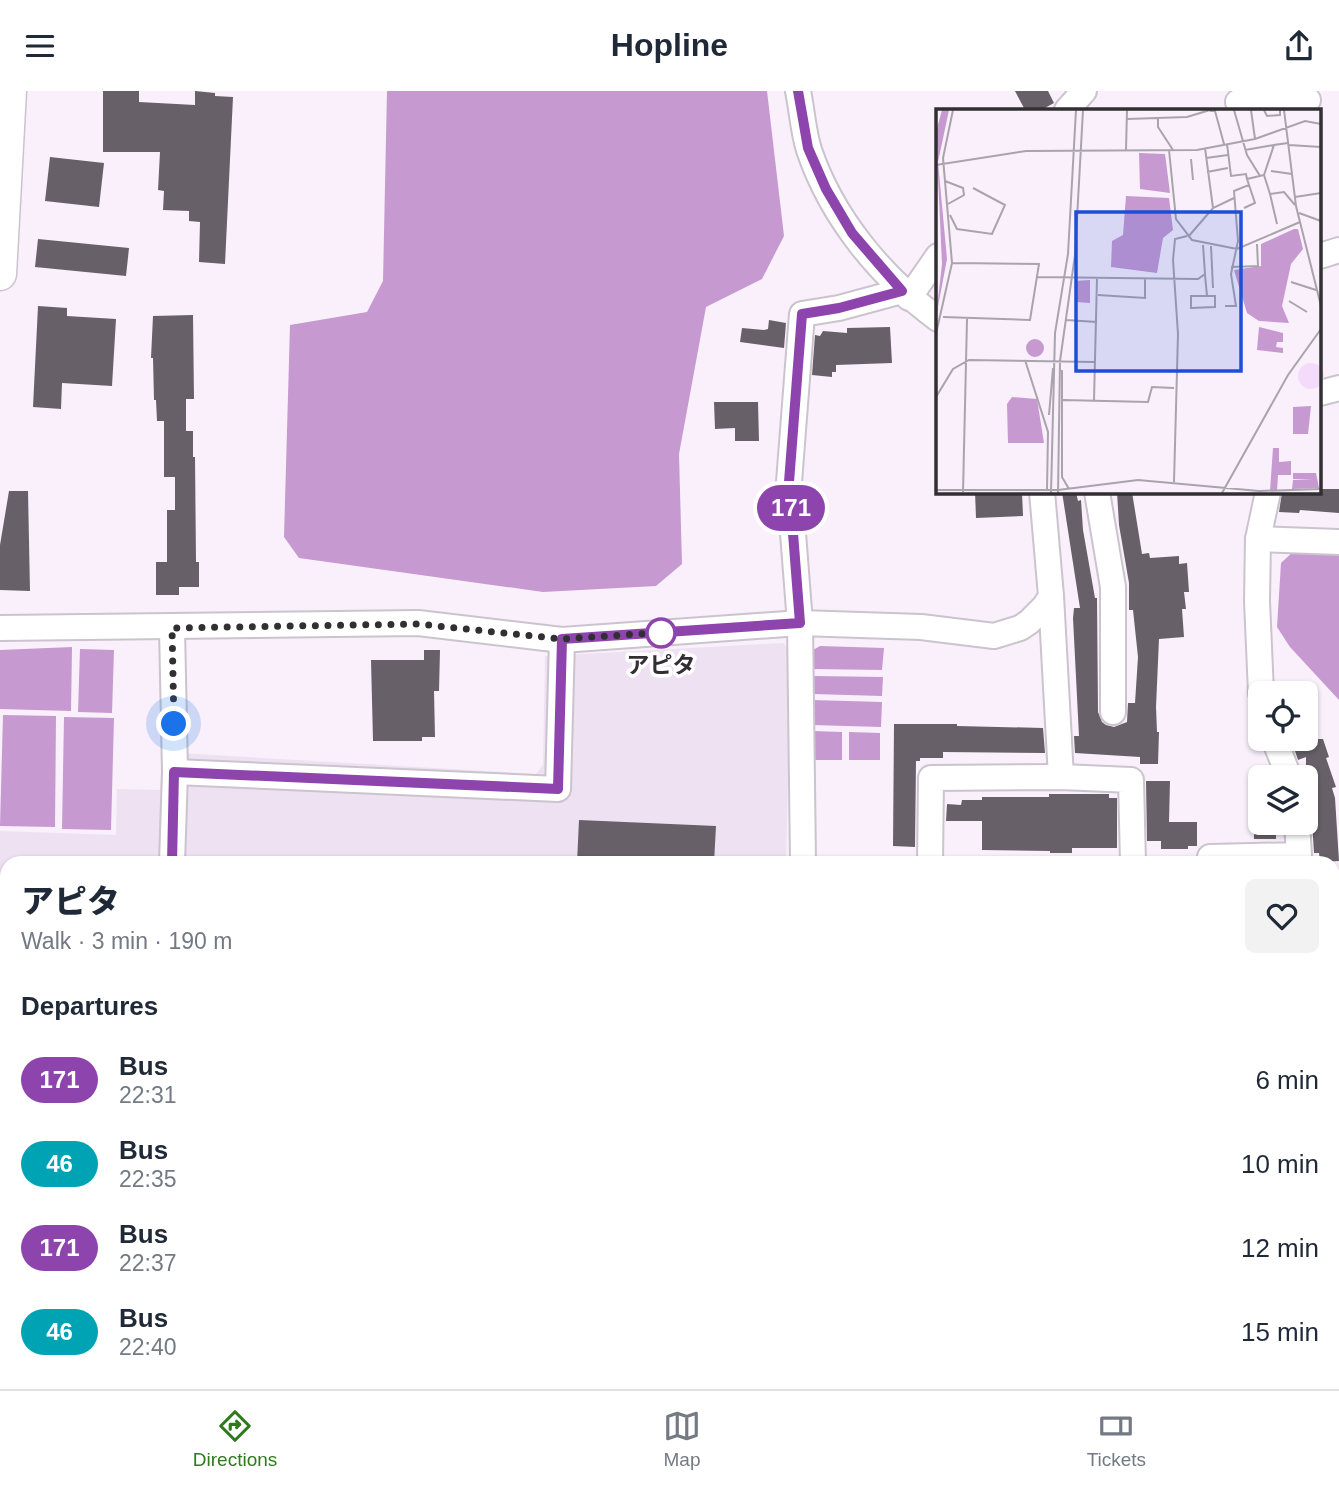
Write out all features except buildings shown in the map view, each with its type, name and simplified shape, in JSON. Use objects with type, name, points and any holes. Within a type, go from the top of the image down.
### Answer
[{"type":"main road","points":[[0,274],[10,91]]},
{"type":"street","points":[[798,91],[808,148],[826,189],[852,233],[906,294],[936,317]]},
{"type":"street","points":[[1068,109],[1084,91]]},
{"type":"street","points":[[1238,102],[1308,100]]},
{"type":"street","points":[[1322,255],[1339,250]]},
{"type":"street","points":[[803,856],[800,623],[789,482],[802,314],[906,294],[936,258]]},
{"type":"street","points":[[1322,392],[1339,388]]},
{"type":"street","points":[[1042,493],[1061,777]]},
{"type":"street","points":[[1097,493],[1114,587],[1114,712]]},
{"type":"street","points":[[1260,681],[1258,539],[1268,493]]},
{"type":"street","points":[[1258,539],[1339,543]]},
{"type":"street","points":[[0,628],[418,624],[562,639],[800,623],[921,627],[994,636],[1020,628],[1038,614],[1051,596]]},
{"type":"street","points":[[172,628],[172,856]]},
{"type":"street","points":[[1020,628],[1037,639],[1054,664]]},
{"type":"street","points":[[174,772],[558,789],[562,639]]},
{"type":"street","points":[[930,856],[930,778],[1061,777],[1131,780],[1133,856]]},
{"type":"street","points":[[1298,835],[1300,856]]},
{"type":"shaded area","points":[[387,91],[767,91],[784,236],[762,279],[706,307],[679,454],[682,564],[656,586],[543,592],[299,558],[284,537],[290,325],[367,312],[383,281]]},
{"type":"shaded area","points":[[1295,550],[1339,550],[1339,700],[1290,647],[1277,627],[1281,563]]},
{"type":"shaded area","points":[[784,643],[791,654],[786,856],[0,856],[0,831],[116,835],[117,789],[160,790],[162,752],[536,774],[543,765],[545,656]]},
{"type":"shaded area","points":[[820,646],[884,648],[882,670],[813,669],[813,650]]},
{"type":"shaded area","points":[[72,647],[71,711],[0,709],[0,650]]},
{"type":"shaded area","points":[[80,649],[114,650],[112,713],[78,712]]},
{"type":"shaded area","points":[[814,676],[883,677],[882,696],[813,694]]},
{"type":"shaded area","points":[[812,700],[882,702],[881,727],[812,725]]},
{"type":"shaded area","points":[[3,715],[56,716],[55,827],[0,826]]},
{"type":"shaded area","points":[[64,717],[114,718],[111,830],[62,829]]},
{"type":"shaded area","points":[[812,731],[842,732],[842,760],[812,760]]},
{"type":"shaded area","points":[[849,732],[880,733],[880,760],[849,760]]},
{"type":"bus line","name":"171","points":[[172,856],[174,772],[558,789],[562,639],[800,623],[789,482],[802,314],[839,308],[902,291],[852,233],[826,189],[808,148],[798,91]]},
{"type":"place","name":"アピタ","points":[[661,633]]},
{"type":"route","points":[[174,724],[172,628],[418,624],[562,639],[668,632],[661,633]]}]
